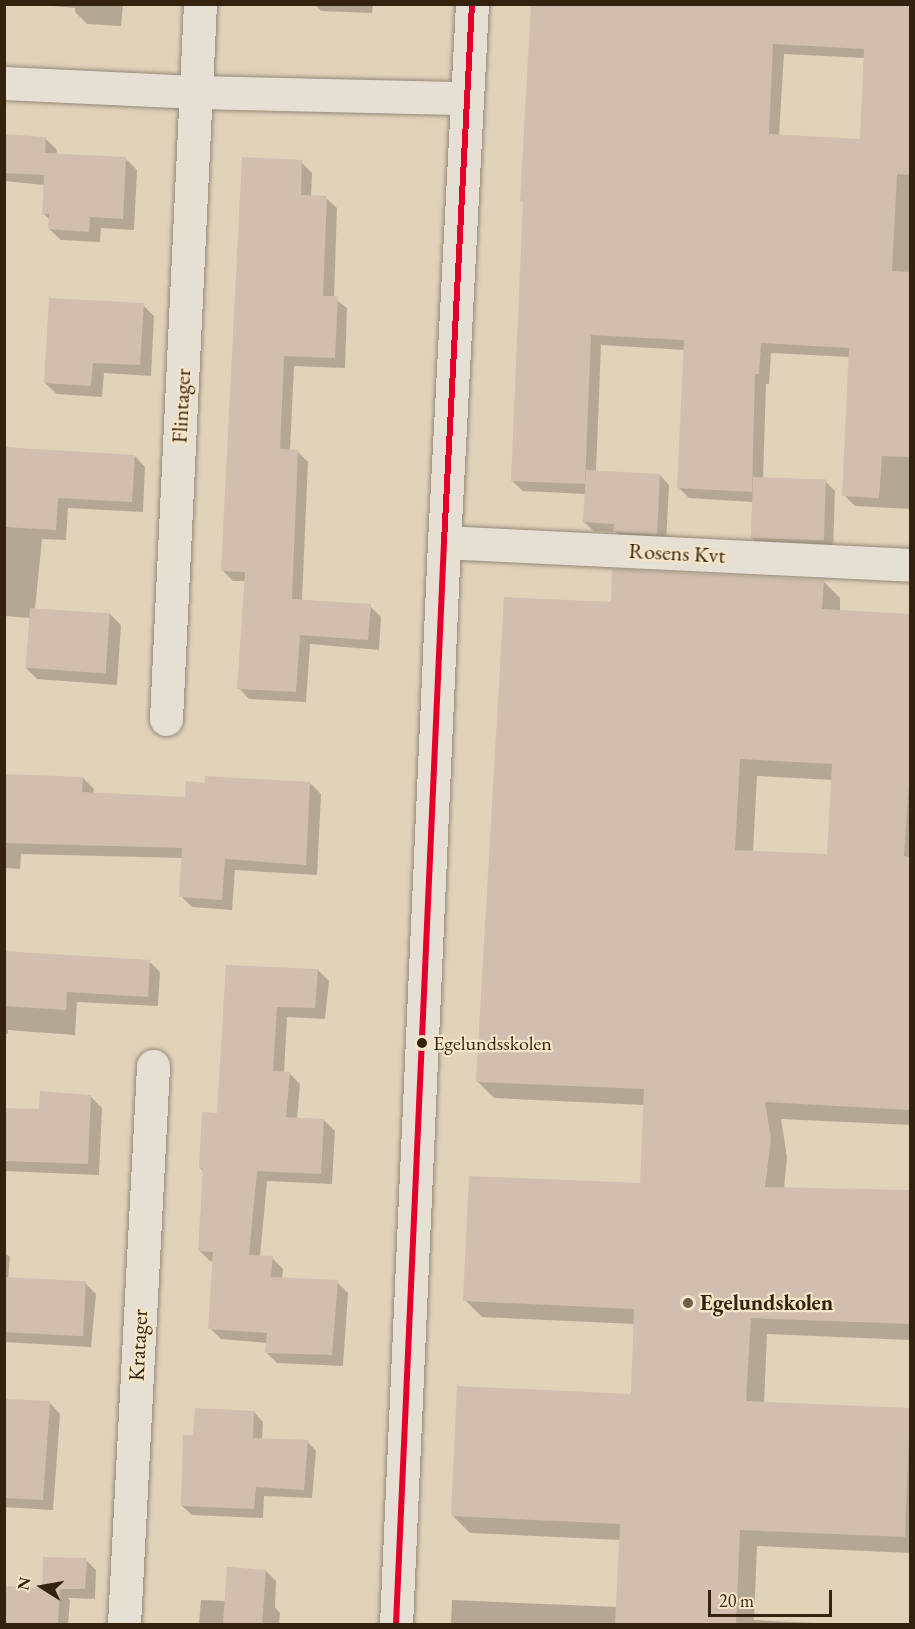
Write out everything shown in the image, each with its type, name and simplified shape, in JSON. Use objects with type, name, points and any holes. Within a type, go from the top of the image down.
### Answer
[{"type":"street","name":"Flintager","points":[[166,719],[200,4]]},
{"type":"street","points":[[396,1624],[444,542],[472,4]]},
{"type":"street","points":[[4,83],[196,92],[467,98]]},
{"type":"street","name":"Rosens Kvt","points":[[444,542],[910,565]]},
{"type":"street","name":"Kratager","points":[[124,1624],[153,1066]]},
{"type":"building","points":[[531,4],[910,4],[910,175],[897,174],[892,271],[910,272],[910,457],[882,456],[879,498],[842,496],[849,348],[761,343],[759,374],[755,374],[752,492],[677,488],[684,340],[591,335],[585,484],[511,481],[523,201],[520,201]],"holes":[[[773,44],[864,49],[860,139],[769,134]]]},
{"type":"building","points":[[4,134],[46,137],[45,153],[126,157],[123,219],[90,217],[89,232],[48,229],[49,214],[42,214],[44,175],[4,173]]},
{"type":"building","points":[[242,157],[302,160],[301,195],[327,196],[323,296],[338,296],[335,358],[284,356],[280,449],[298,450],[292,599],[371,604],[368,640],[300,635],[296,692],[237,689],[245,572],[221,571]]},
{"type":"building","points":[[49,298],[144,303],[140,365],[93,363],[91,386],[44,383]]},
{"type":"building","points":[[4,447],[135,455],[132,502],[58,498],[56,530],[4,527]]},
{"type":"building","points":[[586,470],[660,474],[657,534],[613,532],[614,524],[583,522]]},
{"type":"building","points":[[753,477],[826,480],[824,541],[751,538]]},
{"type":"building","points":[[612,569],[824,580],[822,609],[910,614],[910,767],[904,856],[910,857],[910,1110],[765,1102],[771,1139],[765,1187],[910,1190],[910,1324],[751,1318],[746,1401],[910,1408],[905,1537],[740,1530],[736,1624],[615,1624],[620,1524],[451,1516],[457,1386],[631,1394],[634,1309],[463,1301],[469,1176],[640,1183],[644,1089],[476,1082],[504,597],[611,602]],"holes":[[[740,759],[832,764],[827,854],[735,850]]]},
{"type":"building","points":[[30,608],[110,614],[106,673],[26,668]]},
{"type":"building","points":[[4,774],[83,777],[82,792],[185,797],[186,781],[205,783],[205,776],[310,782],[306,865],[225,859],[222,900],[179,897],[182,848],[4,843]]},
{"type":"building","points":[[4,951],[150,960],[148,997],[67,992],[66,1010],[4,1006]]},
{"type":"building","points":[[226,965],[318,969],[315,1008],[277,1007],[273,1071],[290,1072],[286,1117],[324,1119],[321,1174],[257,1171],[249,1255],[273,1256],[271,1277],[338,1280],[332,1355],[265,1353],[267,1333],[208,1329],[213,1252],[198,1251],[203,1169],[199,1168],[202,1112],[217,1113]]},
{"type":"building","points":[[40,1091],[91,1095],[88,1164],[4,1161],[4,1108],[39,1109]]},
{"type":"building","points":[[4,1277],[86,1281],[83,1336],[4,1332]]},
{"type":"building","points":[[4,1399],[50,1401],[43,1500],[4,1498]]},
{"type":"building","points":[[195,1408],[254,1411],[253,1438],[308,1440],[304,1490],[256,1487],[254,1509],[181,1506],[183,1435],[193,1435]]},
{"type":"building","points":[[43,1557],[87,1558],[85,1589],[60,1589],[58,1624],[4,1624],[4,1586],[42,1588]]},
{"type":"building","points":[[227,1567],[266,1570],[262,1624],[223,1624]]},
{"type":"transit line","points":[[396,1624],[444,542],[472,4]]},
{"type":"place","name":"Egelundsskolen","points":[[422,1043]]},
{"type":"place","name":"Egelundskolen","points":[[688,1303]]}]
